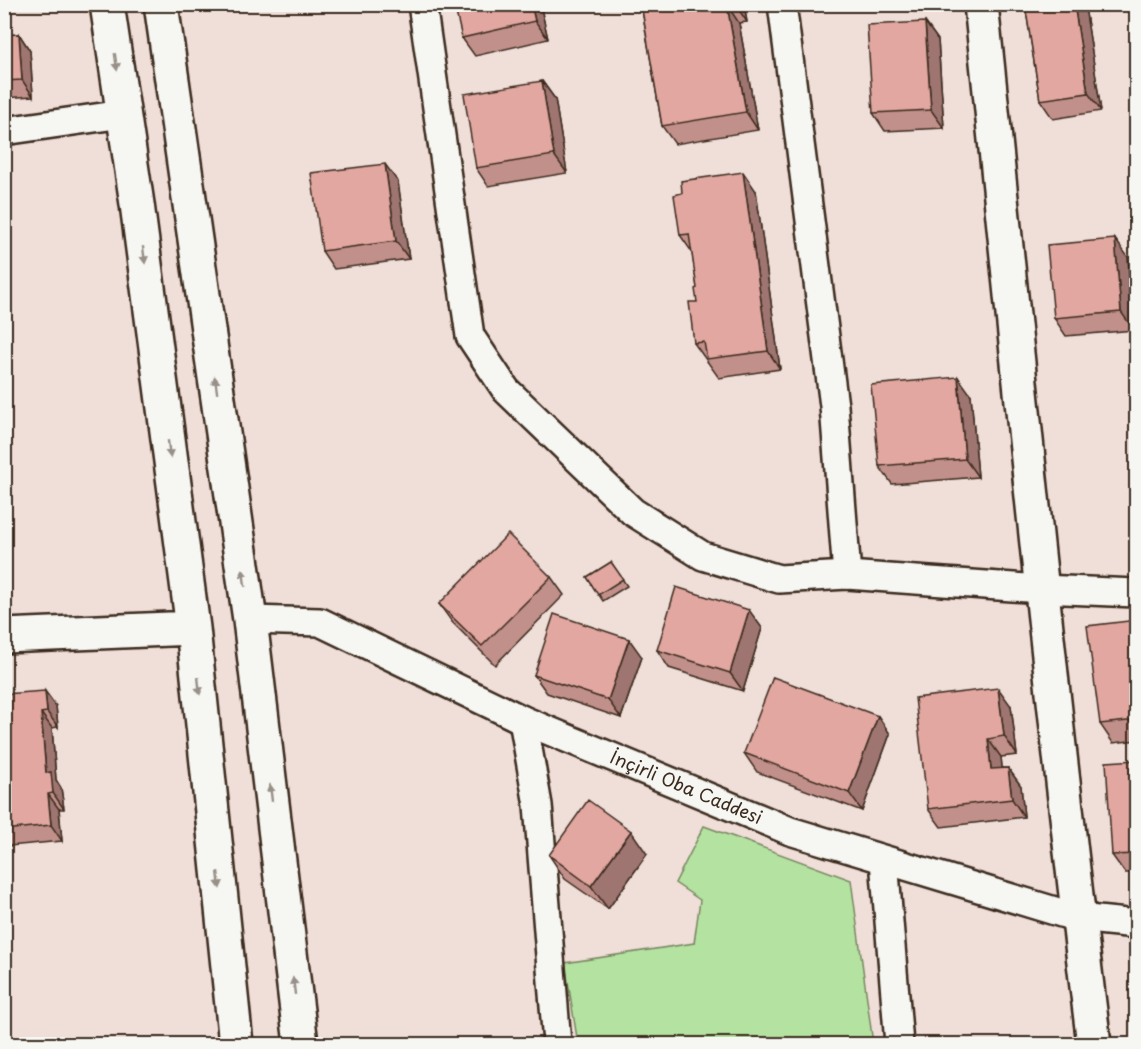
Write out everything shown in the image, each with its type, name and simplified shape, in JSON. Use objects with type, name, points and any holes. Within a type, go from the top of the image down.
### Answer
[{"type":"main road","points":[[107,4],[137,204],[193,628],[236,1044]]},
{"type":"main road","points":[[161,4],[250,620],[301,1044]]},
{"type":"main road","points":[[981,4],[1041,589],[1094,1044]]},
{"type":"main road","points":[[4,636],[193,628]]},
{"type":"street","points":[[422,4],[470,336],[506,390],[633,512],[704,556],[779,579],[847,575],[1041,589],[1137,593]]},
{"type":"street","points":[[782,4],[834,406],[847,575]]},
{"type":"street","points":[[4,131],[123,114]]},
{"type":"street","name":"İnçirli Oba Caddesi","points":[[250,620],[320,622],[523,720],[790,831],[1078,918],[1137,924]]},
{"type":"street","points":[[523,720],[538,805],[557,1044]]},
{"type":"street","points":[[884,860],[899,1044]]},
{"type":"green space","points":[[704,826],[851,880],[873,1044],[578,1044],[565,963],[694,943],[700,900],[675,883]]},
{"type":"building","points":[[454,4],[531,4],[535,21],[462,38]]},
{"type":"building","points":[[641,4],[729,4],[727,5],[746,112],[662,126]]},
{"type":"building","points":[[1025,4],[1074,4],[1088,93],[1040,100]]},
{"type":"building","points":[[925,22],[931,110],[873,113],[867,25]]},
{"type":"building","points":[[19,34],[22,80],[4,81],[4,35]]},
{"type":"building","points":[[542,81],[554,155],[476,168],[464,94]]},
{"type":"building","points":[[385,164],[396,241],[322,251],[311,173]]},
{"type":"building","points":[[743,172],[768,351],[707,359],[704,342],[694,343],[689,302],[697,302],[695,289],[697,288],[689,234],[680,235],[674,195],[682,193],[681,181]]},
{"type":"building","points":[[1115,239],[1121,312],[1054,318],[1047,245]]},
{"type":"building","points":[[958,377],[965,459],[879,466],[871,385]]},
{"type":"building","points":[[508,534],[551,577],[482,646],[439,604]]},
{"type":"building","points":[[611,562],[623,579],[598,595],[587,577]]},
{"type":"building","points":[[676,587],[749,610],[730,673],[657,650]]},
{"type":"building","points":[[554,614],[629,639],[608,700],[534,675]]},
{"type":"building","points":[[1137,620],[1137,720],[1100,724],[1087,626]]},
{"type":"building","points":[[773,677],[878,716],[849,793],[744,753]]},
{"type":"building","points":[[998,688],[1004,736],[988,739],[991,769],[1008,768],[1012,799],[928,809],[915,698]]},
{"type":"building","points":[[45,691],[47,712],[41,713],[46,773],[51,772],[53,793],[48,794],[51,825],[4,830],[4,694]]},
{"type":"building","points":[[1137,760],[1137,854],[1112,855],[1106,762]]},
{"type":"building","points":[[588,800],[631,831],[591,886],[549,855]]}]
